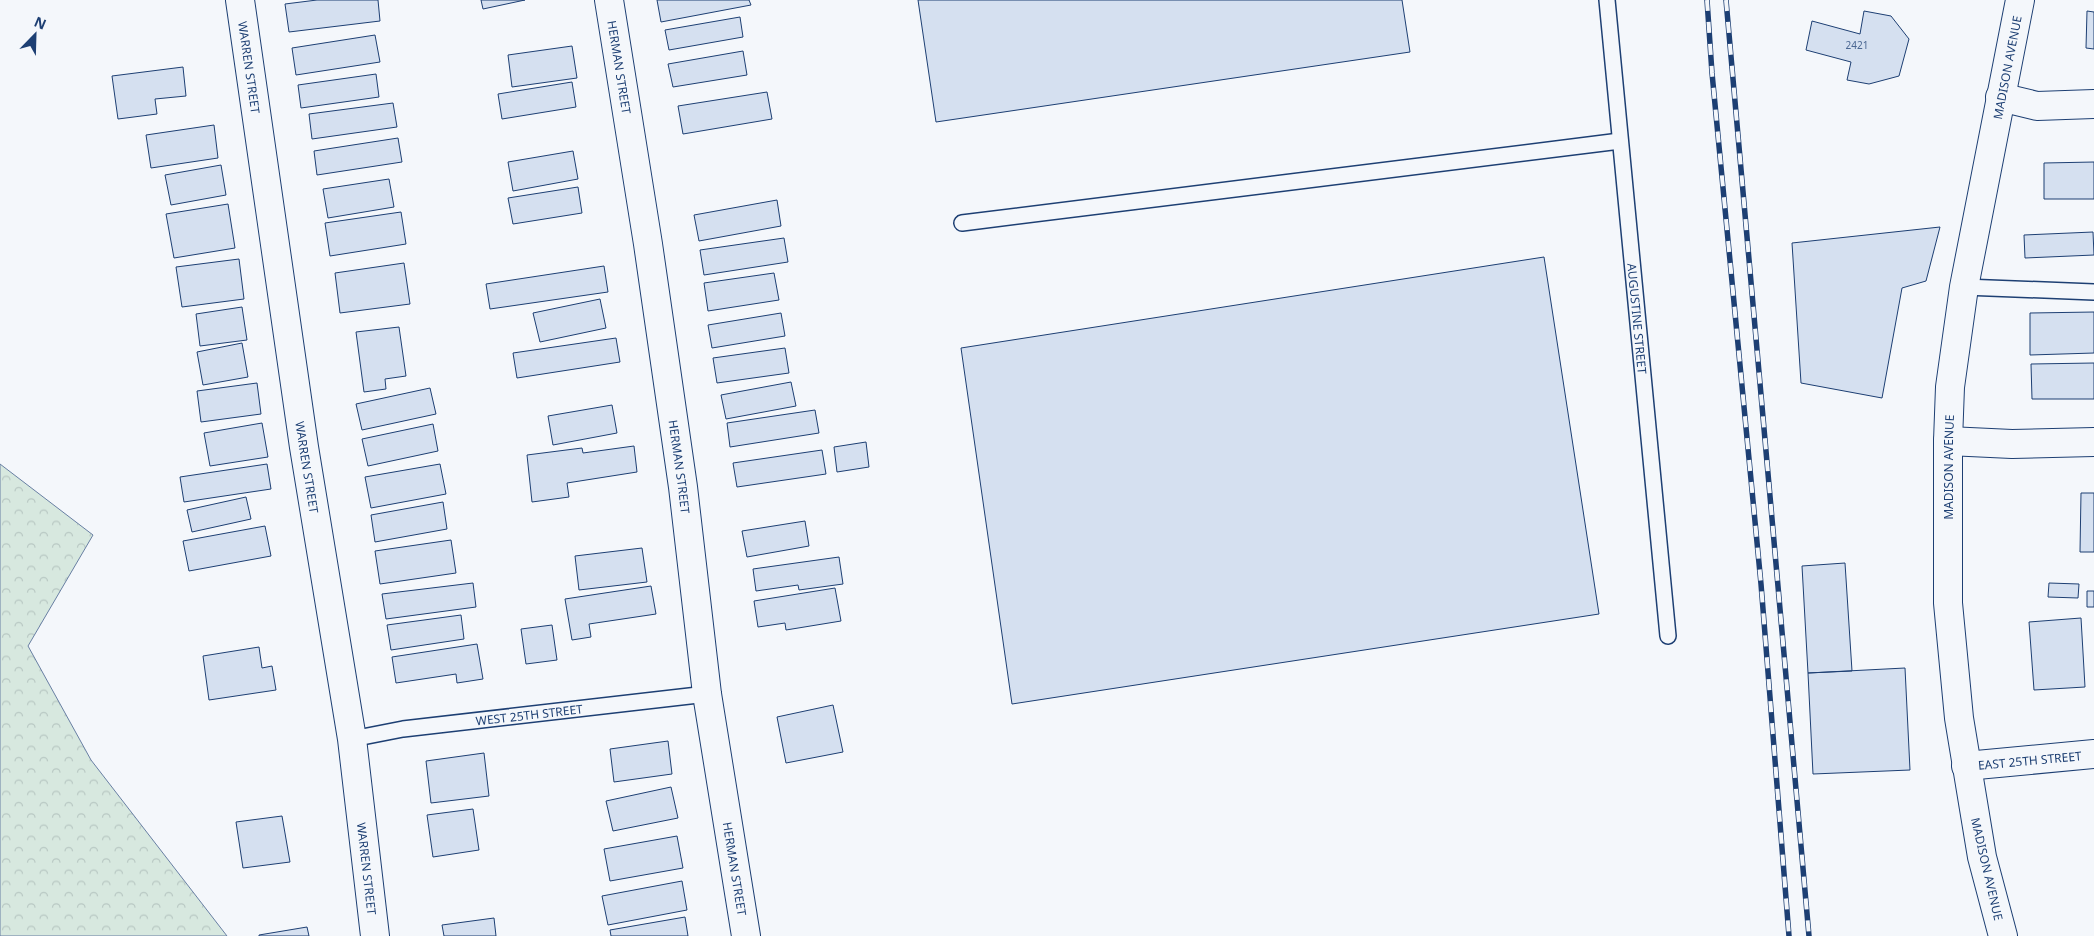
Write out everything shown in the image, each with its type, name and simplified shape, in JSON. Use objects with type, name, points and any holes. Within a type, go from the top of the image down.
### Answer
[{"type":"street","name":"WARREN STREET","points":[[240,0],[304,447],[352,739],[375,936]]},
{"type":"street","name":"HERMAN STREET","points":[[609,0],[648,244],[679,458],[707,694],[746,936]]},
{"type":"street","name":"MADISON AVENUE","points":[[2003,936],[1982,857],[1966,766],[1948,603],[1948,441],[1950,388],[1964,287],[2020,0]]},
{"type":"street","points":[[2000,97],[2037,106],[2094,104]]},
{"type":"street","points":[[1948,441],[2012,444],[2094,442]]},
{"type":"street","name":"EAST 25TH STREET","points":[[1966,766],[2094,754]]},
{"type":"lane","name":"AUGUSTINE STREET","points":[[1607,0],[1668,636]]},
{"type":"lane","points":[[962,223],[1620,141]]},
{"type":"lane","points":[[1964,287],[2094,292]]},
{"type":"lane","name":"WEST 25TH STREET","points":[[352,739],[403,729],[707,694]]},
{"type":"green space","points":[[0,464],[93,535],[28,646],[91,760],[227,936],[0,936]]},
{"type":"building","points":[[317,0],[378,0],[380,21],[289,32],[285,4]]},
{"type":"building","points":[[481,0],[525,0],[483,9]]},
{"type":"building","points":[[657,0],[749,0],[751,5],[661,22]]},
{"type":"building","points":[[918,0],[1402,0],[1410,52],[936,122]]},
{"type":"building","points":[[1864,11],[1891,16],[1909,39],[1899,76],[1869,84],[1847,80],[1851,62],[1806,50],[1812,21],[1860,34]]},
{"type":"building","points":[[2087,11],[2094,12],[2094,49],[2086,48]]},
{"type":"building","points":[[740,17],[743,37],[669,50],[665,30]]},
{"type":"building","points":[[375,35],[380,62],[296,75],[292,48]]},
{"type":"building","points":[[572,46],[577,78],[512,87],[508,55]]},
{"type":"building","points":[[743,51],[747,75],[673,87],[668,64]]},
{"type":"building","points":[[183,67],[186,96],[155,99],[157,114],[118,119],[112,76]]},
{"type":"building","points":[[376,74],[379,97],[301,108],[298,85]]},
{"type":"building","points":[[572,82],[576,107],[502,119],[498,94]]},
{"type":"building","points":[[767,92],[772,119],[683,134],[678,106]]},
{"type":"building","points":[[393,103],[397,127],[312,139],[309,114]]},
{"type":"building","points":[[214,125],[218,158],[151,168],[146,135]]},
{"type":"building","points":[[398,138],[402,162],[317,175],[314,151]]},
{"type":"building","points":[[573,151],[578,179],[513,191],[508,162]]},
{"type":"building","points":[[2094,162],[2094,199],[2044,199],[2044,163]]},
{"type":"building","points":[[221,165],[226,195],[171,205],[165,175]]},
{"type":"building","points":[[389,179],[394,207],[328,218],[323,189]]},
{"type":"building","points":[[578,187],[582,213],[513,224],[508,198]]},
{"type":"building","points":[[777,200],[781,226],[699,241],[694,215]]},
{"type":"building","points":[[228,204],[235,248],[174,258],[166,214]]},
{"type":"building","points":[[401,212],[406,244],[330,256],[325,223]]},
{"type":"building","points":[[1940,227],[1926,281],[1902,288],[1882,398],[1801,383],[1792,243]]},
{"type":"building","points":[[2093,232],[2094,255],[2025,258],[2024,235]]},
{"type":"building","points":[[784,238],[788,262],[704,275],[700,250]]},
{"type":"building","points":[[1544,257],[1599,614],[1012,704],[961,348]]},
{"type":"building","points":[[239,259],[244,299],[182,307],[176,267]]},
{"type":"building","points":[[404,263],[410,304],[340,313],[335,273]]},
{"type":"building","points":[[604,266],[608,292],[490,309],[486,284]]},
{"type":"building","points":[[774,273],[779,300],[708,311],[704,283]]},
{"type":"building","points":[[600,299],[606,328],[540,342],[533,313]]},
{"type":"building","points":[[242,307],[247,340],[200,346],[196,314]]},
{"type":"building","points":[[2094,312],[2094,353],[2030,355],[2030,313]]},
{"type":"building","points":[[781,313],[785,336],[712,348],[708,325]]},
{"type":"building","points":[[399,327],[406,376],[385,379],[386,389],[364,392],[356,332]]},
{"type":"building","points":[[616,338],[620,362],[517,378],[513,353]]},
{"type":"building","points":[[242,343],[248,377],[203,385],[197,352]]},
{"type":"building","points":[[785,348],[789,373],[717,383],[713,358]]},
{"type":"building","points":[[2094,363],[2094,399],[2032,399],[2031,364]]},
{"type":"building","points":[[791,382],[796,406],[726,419],[721,395]]},
{"type":"building","points":[[257,383],[261,414],[201,422],[197,391]]},
{"type":"building","points":[[430,388],[436,414],[362,430],[356,404]]},
{"type":"building","points":[[612,405],[617,433],[553,445],[548,416]]},
{"type":"building","points":[[815,410],[819,433],[730,447],[727,423]]},
{"type":"building","points":[[262,423],[268,457],[210,466],[204,433]]},
{"type":"building","points":[[433,424],[438,451],[368,466],[362,439]]},
{"type":"building","points":[[866,442],[869,467],[837,472],[834,447]]},
{"type":"building","points":[[634,446],[637,472],[567,483],[569,497],[532,502],[527,455],[582,448],[583,453]]},
{"type":"building","points":[[822,450],[826,474],[737,487],[733,463]]},
{"type":"building","points":[[267,464],[271,489],[184,502],[180,477]]},
{"type":"building","points":[[440,464],[446,494],[371,508],[365,477]]},
{"type":"building","points":[[2081,493],[2094,493],[2094,552],[2080,552]]},
{"type":"building","points":[[246,497],[251,519],[192,532],[187,510]]},
{"type":"building","points":[[443,502],[447,529],[375,542],[371,515]]},
{"type":"building","points":[[805,521],[809,546],[747,557],[742,531]]},
{"type":"building","points":[[265,526],[271,556],[189,571],[183,541]]},
{"type":"building","points":[[451,540],[456,573],[380,584],[375,551]]},
{"type":"building","points":[[642,548],[647,582],[579,590],[575,556]]},
{"type":"building","points":[[839,557],[843,584],[799,590],[798,585],[756,591],[753,569]]},
{"type":"building","points":[[1845,563],[1852,671],[1808,673],[1802,566]]},
{"type":"building","points":[[473,583],[476,607],[386,619],[382,594]]},
{"type":"building","points":[[2049,583],[2079,584],[2078,598],[2048,597]]},
{"type":"building","points":[[651,586],[656,614],[589,624],[591,637],[572,640],[565,599]]},
{"type":"building","points":[[835,588],[841,621],[786,630],[785,623],[758,627],[754,601]]},
{"type":"building","points":[[2087,591],[2094,591],[2094,607],[2087,607]]},
{"type":"building","points":[[461,615],[464,639],[391,650],[387,625]]},
{"type":"building","points":[[2081,618],[2085,687],[2034,690],[2029,622]]},
{"type":"building","points":[[552,625],[557,660],[526,664],[521,629]]},
{"type":"building","points":[[477,644],[483,679],[457,683],[456,674],[396,683],[392,657]]},
{"type":"building","points":[[259,647],[262,668],[272,666],[276,690],[209,700],[203,656]]},
{"type":"building","points":[[1905,668],[1910,770],[1813,774],[1808,673]]},
{"type":"building","points":[[833,705],[843,752],[786,763],[777,717]]},
{"type":"building","points":[[668,741],[672,774],[614,782],[610,749]]},
{"type":"building","points":[[484,753],[489,796],[431,803],[426,761]]},
{"type":"building","points":[[671,787],[678,818],[613,831],[606,801]]},
{"type":"building","points":[[473,809],[479,850],[433,857],[427,815]]},
{"type":"building","points":[[282,816],[290,862],[243,868],[236,822]]},
{"type":"building","points":[[677,836],[683,868],[610,881],[604,849]]},
{"type":"building","points":[[682,881],[687,910],[608,925],[602,896]]},
{"type":"building","points":[[685,917],[688,936],[611,936],[610,930]]},
{"type":"building","points":[[494,918],[496,936],[444,936],[442,925]]},
{"type":"building","points":[[307,927],[309,936],[259,936],[259,935]]},
{"type":"railway","points":[[1707,0],[1712,73],[1761,584],[1789,936]]},
{"type":"railway","points":[[1726,0],[1809,936]]}]
